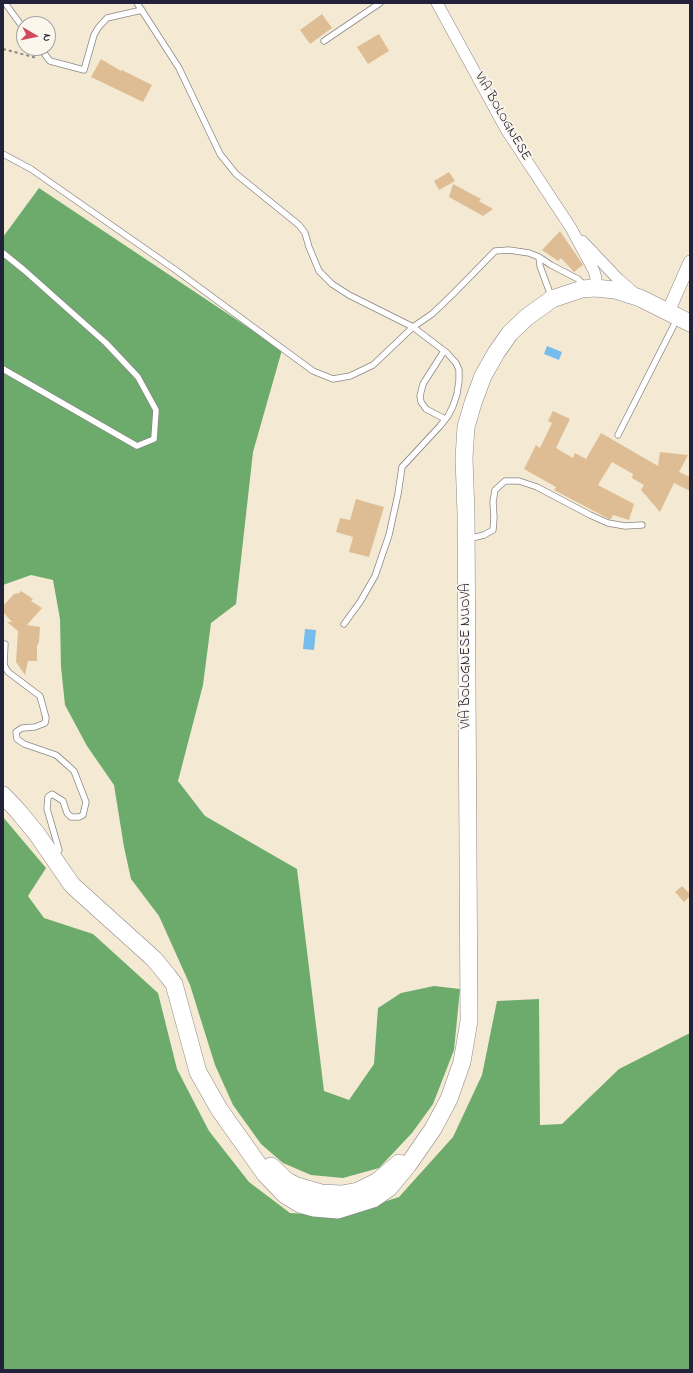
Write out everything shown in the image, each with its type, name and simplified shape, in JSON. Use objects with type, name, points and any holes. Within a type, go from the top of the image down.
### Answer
[{"type":"main road","name":"VIA BOLOGNESE NUOVA","points":[[3,795],[37,834],[72,885],[154,960],[174,984],[198,1072],[219,1109],[232,1126],[276,1172],[287,1181],[297,1186],[321,1193],[342,1194],[358,1190],[378,1181],[407,1156],[433,1129],[449,1099],[459,1070],[469,1021],[466,539],[464,458],[466,427],[473,403],[483,376],[496,353],[510,333],[527,317],[552,299],[593,285],[640,298]]},
{"type":"main road","name":"VIA BOLOGNESE","points":[[640,298],[679,318]]},
{"type":"street","name":"VIA BOLOGNESE","points":[[437,3],[507,131],[571,228],[591,265],[593,285]]},
{"type":"street","name":"VIA BOLOGNESE","points":[[571,228],[610,271],[640,298]]},
{"type":"street","points":[[679,318],[690,262]]},
{"type":"street","points":[[593,285],[610,271]]},
{"type":"lane","points":[[5,3],[16,19]]},
{"type":"lane","points":[[137,3],[179,68],[220,154],[236,174],[298,225],[305,233],[319,271],[332,284],[349,295],[413,327],[444,351],[456,363],[459,370],[457,394],[453,406],[445,419],[402,467],[389,535],[375,576],[360,602],[344,624]]},
{"type":"lane","points":[[324,41],[380,3]]},
{"type":"lane","points":[[46,56],[50,61],[84,70],[94,35],[98,28],[108,18],[142,10]]},
{"type":"lane","points":[[3,154],[31,169],[177,271],[313,371],[333,379],[350,376],[374,365],[413,327],[432,314],[495,252],[509,250],[529,253],[578,279],[593,285]]},
{"type":"lane","points":[[3,253],[106,343],[138,377],[156,410],[154,439],[137,446],[3,369]]},
{"type":"lane","points":[[539,257],[540,266],[552,299]]},
{"type":"lane","points":[[618,435],[679,318]]},
{"type":"lane","points":[[444,351],[423,384],[420,396],[421,402],[426,409],[445,419]]},
{"type":"lane","points":[[466,539],[484,535],[493,530],[493,502],[495,490],[505,481],[519,482],[537,488],[608,523],[625,526],[642,525]]},
{"type":"lane","points":[[5,644],[4,665],[8,672],[40,696],[46,718],[45,723],[35,727],[22,728],[16,732],[17,739],[24,744],[56,755],[74,771],[86,802],[83,816],[71,817],[67,813],[63,801],[52,794],[48,797],[47,809],[59,850],[54,858]]},
{"type":"path","points":[[3,49],[50,61]]},
{"type":"green space","points":[[39,188],[282,350],[253,452],[236,604],[211,623],[203,685],[178,781],[205,816],[297,869],[324,1091],[349,1100],[374,1064],[378,1008],[401,993],[434,986],[460,989],[454,1050],[433,1104],[412,1133],[379,1168],[343,1178],[311,1175],[283,1163],[261,1144],[233,1105],[215,1065],[190,985],[159,916],[131,879],[114,785],[87,746],[65,705],[61,667],[60,619],[53,580],[31,575],[3,585],[3,237]]},
{"type":"green space","points":[[3,817],[46,868],[28,896],[44,918],[93,934],[158,993],[177,1069],[209,1131],[249,1182],[290,1213],[339,1216],[399,1197],[453,1137],[482,1075],[497,1001],[539,999],[540,1125],[562,1124],[619,1069],[690,1033],[690,1370],[3,1370]]},
{"type":"water","points":[[547,346],[562,352],[559,360],[544,354]]},
{"type":"water","points":[[305,629],[316,630],[314,650],[303,649]]},
{"type":"building","points":[[322,14],[332,28],[310,44],[300,30]]},
{"type":"building","points":[[379,34],[389,51],[368,64],[357,47]]},
{"type":"building","points":[[101,59],[121,71],[122,70],[152,85],[143,102],[91,77]]},
{"type":"building","points":[[449,172],[455,181],[439,190],[434,181]]},
{"type":"building","points":[[453,184],[481,199],[479,201],[493,209],[483,216],[449,197]]},
{"type":"building","points":[[560,231],[583,265],[574,272],[561,258],[558,261],[542,250]]},
{"type":"building","points":[[553,411],[570,419],[556,448],[573,458],[575,453],[586,459],[601,433],[658,466],[660,452],[688,455],[679,472],[690,477],[690,491],[674,483],[660,512],[641,490],[644,485],[632,478],[633,474],[612,462],[598,485],[634,504],[629,520],[613,515],[611,519],[609,519],[554,490],[556,487],[524,469],[536,445],[540,448],[552,423],[548,421]]},
{"type":"building","points":[[356,499],[384,507],[369,557],[349,552],[353,537],[336,532],[340,518],[350,520]]},
{"type":"building","points":[[21,591],[33,599],[31,601],[42,608],[27,625],[40,627],[39,642],[37,646],[37,661],[28,661],[25,675],[16,662],[18,631],[7,622],[12,622],[3,612],[3,606],[14,594]]},
{"type":"building","points":[[682,886],[690,894],[684,902],[675,892]]}]
